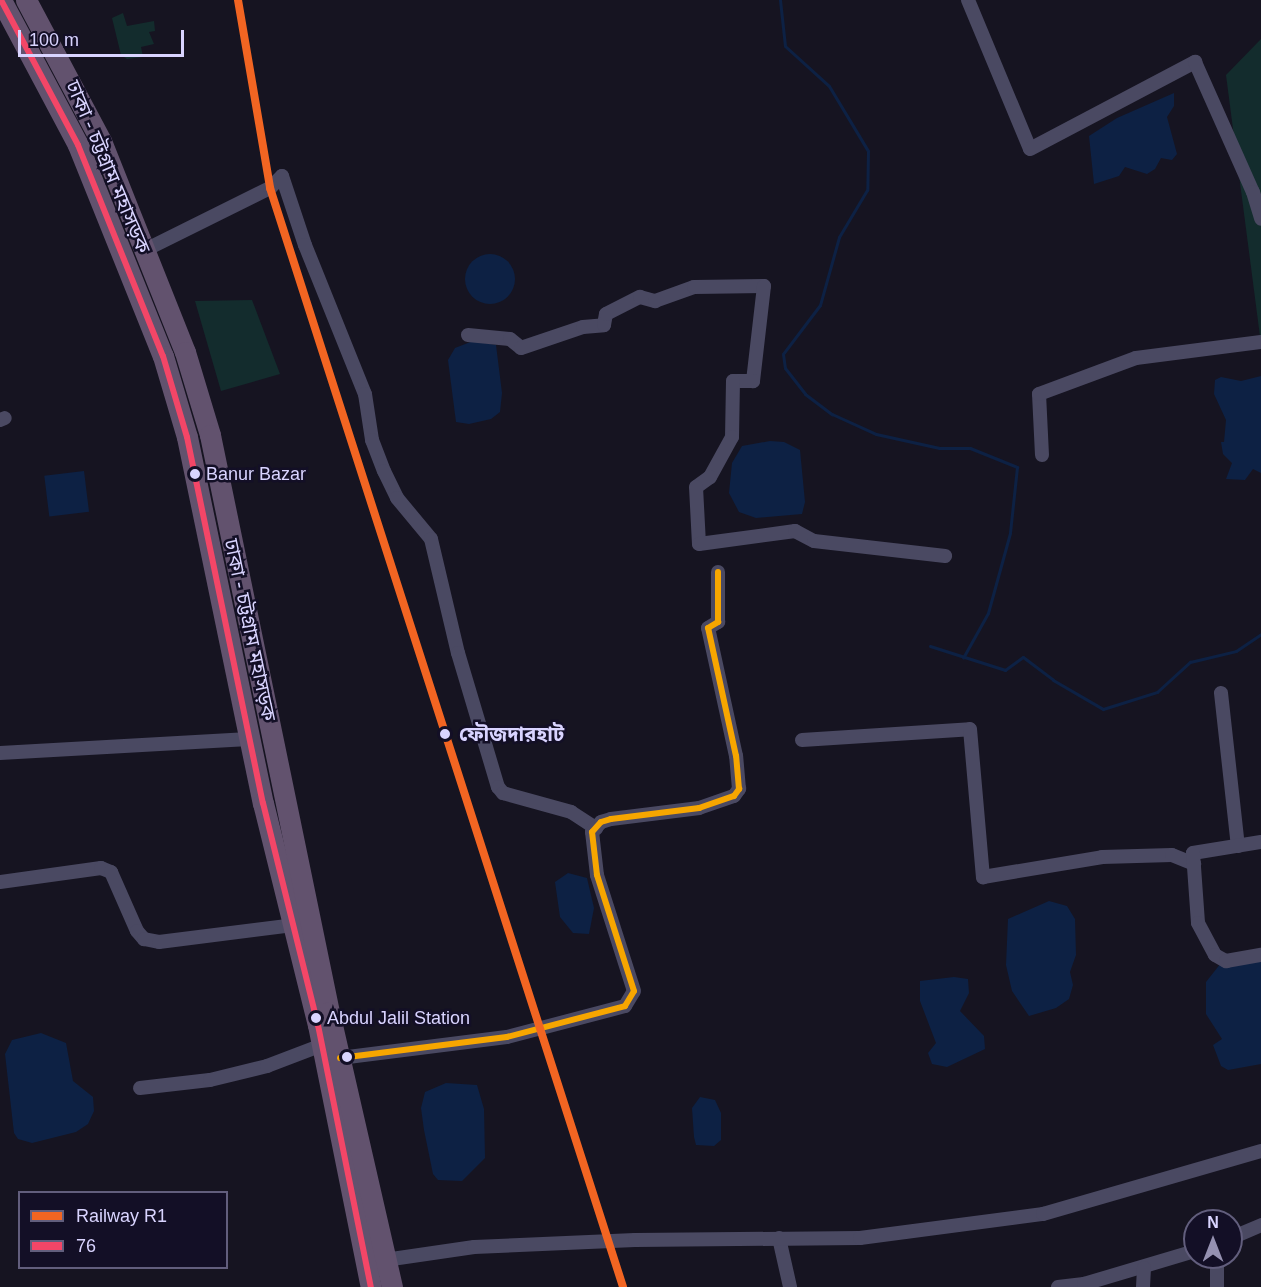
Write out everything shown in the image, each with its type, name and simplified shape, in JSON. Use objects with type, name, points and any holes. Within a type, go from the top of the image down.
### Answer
[{"type":"highway","name":"ঢাকা - চট্টগ্রাম মহাসড়ক","points":[[1,0],[78,145],[162,356],[187,439],[249,739],[322,1045],[371,1287]]},
{"type":"highway","name":"ঢাকা - চট্টগ্রাম মহাসড়ক","points":[[26,0],[76,88],[185,352],[210,435],[340,1058],[392,1287]]},
{"type":"highway","points":[[210,435],[213,491],[244,669],[245,714]]},
{"type":"street","points":[[968,0],[1030,149],[1195,62],[1253,192],[1261,219]]},
{"type":"street","points":[[144,250],[270,188],[282,176],[305,245],[365,393],[372,440],[384,471],[397,498],[431,539],[458,653],[498,787],[503,793],[571,812],[596,828]]},
{"type":"street","points":[[468,335],[510,339],[520,348],[583,327],[604,326],[606,314],[640,297],[655,301],[694,287],[764,286],[753,381],[733,381],[732,437],[710,477],[696,487],[699,544],[795,531],[814,541],[945,556]]},
{"type":"street","points":[[1042,455],[1039,394],[1136,358],[1261,342]]},
{"type":"street","points":[[340,1058],[507,1037],[625,1006],[634,992],[591,849],[596,828],[601,822],[627,815],[721,802],[734,796],[739,789],[736,756],[708,628],[718,622],[718,572]]},
{"type":"street","points":[[1221,693],[1238,846]]},
{"type":"street","points":[[802,740],[970,729],[983,877],[1101,857],[1172,855],[1194,864]]},
{"type":"street","points":[[0,753],[249,739]]},
{"type":"street","points":[[1261,842],[1193,853],[1198,923],[1215,955],[1226,961],[1261,955]]},
{"type":"street","points":[[0,882],[101,868],[111,872],[137,931],[144,939],[159,942],[293,925]]},
{"type":"street","points":[[140,1088],[210,1080],[267,1066],[322,1045]]},
{"type":"street","points":[[385,1260],[474,1247],[779,1238],[860,1238],[1043,1214],[1261,1150]]},
{"type":"street","points":[[1243,1233],[1261,1225]]},
{"type":"street","points":[[779,1238],[790,1287]]},
{"type":"street","points":[[1058,1287],[1084,1286],[1183,1255]]},
{"type":"street","points":[[1143,1268],[1143,1287]]},
{"type":"street","points":[[1216,1287],[1217,1269]]},
{"type":"green space","points":[[123,13],[127,26],[154,21],[155,31],[149,32],[154,44],[141,47],[143,57],[127,59],[121,55],[112,18]]},
{"type":"green space","points":[[1261,39],[1261,344],[1226,75]]},
{"type":"green space","points":[[252,300],[280,374],[221,391],[195,301]]},
{"type":"water","points":[[1174,93],[1174,106],[1167,117],[1177,154],[1172,160],[1161,158],[1155,169],[1147,174],[1125,167],[1119,176],[1094,184],[1089,136],[1117,118]]},
{"type":"water","points":[[490,254],[508,261],[515,279],[508,297],[490,304],[472,297],[465,279],[472,261]]},
{"type":"water","points":[[473,341],[496,345],[502,393],[500,412],[491,419],[469,424],[456,422],[448,360],[455,348]]},
{"type":"water","points":[[1261,376],[1261,473],[1253,469],[1245,480],[1226,479],[1232,463],[1223,454],[1221,442],[1224,442],[1226,420],[1214,394],[1215,380],[1221,377],[1241,381]]},
{"type":"water","points":[[770,441],[784,442],[800,450],[805,502],[802,514],[756,518],[739,512],[729,493],[732,463],[742,446]]},
{"type":"water","points":[[84,471],[89,512],[49,517],[44,476]]},
{"type":"water","points":[[568,873],[587,878],[594,908],[589,934],[573,933],[560,917],[555,882]]},
{"type":"water","points":[[1049,901],[1067,906],[1075,919],[1076,955],[1070,972],[1073,985],[1069,999],[1056,1008],[1029,1016],[1012,991],[1006,965],[1008,919]]},
{"type":"water","points":[[1261,960],[1261,1064],[1228,1070],[1221,1066],[1213,1045],[1222,1039],[1206,1014],[1206,982],[1221,963]]},
{"type":"water","points":[[954,977],[968,979],[969,993],[960,1011],[984,1036],[985,1049],[947,1067],[932,1064],[928,1053],[936,1043],[920,1001],[920,981]]},
{"type":"water","points":[[41,1033],[66,1043],[73,1081],[93,1097],[94,1111],[88,1124],[76,1132],[32,1143],[18,1139],[14,1133],[5,1054],[12,1040]]},
{"type":"water","points":[[446,1083],[477,1085],[484,1109],[485,1158],[462,1181],[438,1180],[433,1174],[424,1130],[421,1108],[425,1092]]},
{"type":"water","points":[[700,1097],[715,1100],[721,1113],[721,1140],[714,1146],[696,1145],[692,1108]]},
{"type":"waterway","points":[[780,0],[785,46],[829,86],[868,151],[867,190],[839,237],[820,305],[783,354],[785,368],[805,394],[832,414],[876,434],[939,448],[970,448],[1017,467],[1010,533],[988,613],[963,658]]},
{"type":"waterway","points":[[930,646],[1005,670],[1023,657],[1053,680],[1103,709],[1157,692],[1190,662],[1236,651],[1261,634]]},
{"type":"rail line","name":"R1","points":[[238,0],[270,188],[623,1287]]},
{"type":"transit line","name":"76","points":[[1,0],[78,145],[163,356],[187,437],[263,803],[318,1025],[371,1287]]},
{"type":"transit line","points":[[340,1058],[507,1037],[625,1006],[634,991],[597,875],[592,832],[601,822],[611,819],[699,808],[734,796],[739,789],[736,756],[708,628],[718,622],[718,572]]},
{"type":"place","name":"Banur Bazar","points":[[195,474]]},
{"type":"place","name":"ফৌজদারহাট","points":[[445,734]]},
{"type":"place","name":"Abdul Jalil Station","points":[[316,1018]]}]
